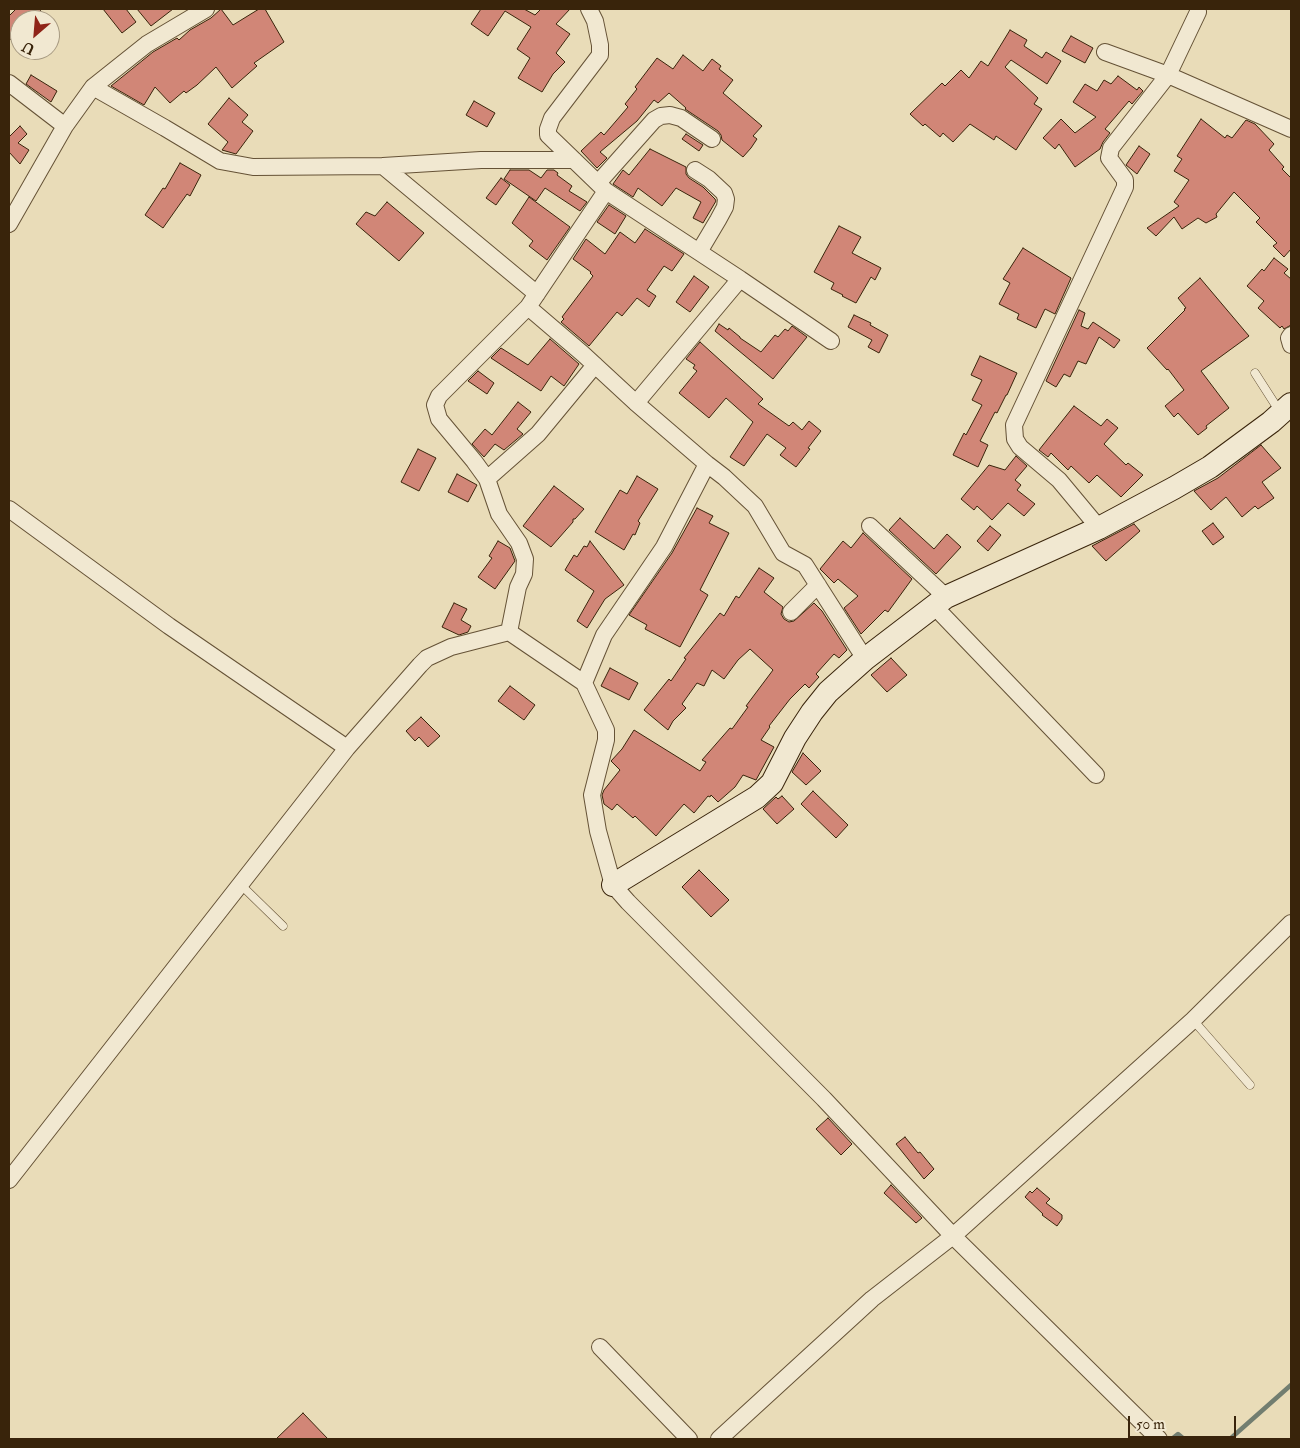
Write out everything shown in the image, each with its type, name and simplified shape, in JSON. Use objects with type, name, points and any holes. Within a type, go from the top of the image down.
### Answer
[{"type":"street","points":[[9,224],[65,126],[92,87],[147,44],[206,9]]},
{"type":"street","points":[[589,9],[595,21],[600,55],[552,118],[548,135],[602,187],[831,341]]},
{"type":"street","points":[[1099,528],[1059,480],[1020,447],[1015,439],[1014,426],[1125,188],[1125,180],[1109,158],[1111,148],[1168,74],[1198,12]]},
{"type":"street","points":[[1105,52],[1168,74],[1291,129]]},
{"type":"street","points":[[9,83],[65,126]]},
{"type":"street","points":[[92,87],[220,161],[253,167],[383,166],[481,160],[574,160]]},
{"type":"street","points":[[509,632],[518,587],[524,574],[525,559],[519,543],[495,505],[487,479],[439,419],[435,405],[439,396],[533,301],[602,187],[654,120],[661,116],[670,115],[680,118],[712,139]]},
{"type":"street","points":[[383,166],[533,301],[636,404],[724,477],[755,506],[782,553],[805,565],[865,659]]},
{"type":"street","points":[[695,170],[709,179],[724,193],[726,199],[725,207],[699,252]]},
{"type":"street","points":[[636,404],[740,279]]},
{"type":"street","points":[[1291,335],[1289,338],[1291,345]]},
{"type":"street","points":[[487,479],[538,434],[595,365]]},
{"type":"street","points":[[613,885],[757,797],[772,783],[795,738],[828,692],[865,659],[940,601],[1099,528],[1174,488],[1210,467],[1286,409]]},
{"type":"street","points":[[584,683],[604,635],[664,547],[707,464]]},
{"type":"street","points":[[9,509],[169,626],[347,748]]},
{"type":"street","points":[[870,526],[1096,775]]},
{"type":"street","points":[[791,612],[818,585]]},
{"type":"street","points":[[9,1180],[347,748],[420,664],[427,658],[451,647],[509,632],[584,683],[606,730],[606,740],[592,795],[598,831],[613,885],[824,1099],[953,1236],[1159,1439]]},
{"type":"street","points":[[719,1439],[872,1299],[953,1236],[1193,1020],[1291,923]]},
{"type":"street","points":[[600,1346],[689,1439]]},
{"type":"lane","points":[[1255,372],[1286,409]]},
{"type":"lane","points":[[240,884],[283,926]]},
{"type":"lane","points":[[1193,1020],[1250,1085]]},
{"type":"building","points":[[16,9],[42,9],[41,10]]},
{"type":"building","points":[[103,9],[126,9],[136,22],[122,33]]},
{"type":"building","points":[[137,9],[173,9],[151,26]]},
{"type":"building","points":[[221,9],[233,25],[259,9],[265,9],[284,42],[254,63],[257,66],[232,88],[216,67],[197,85],[186,93],[184,91],[170,103],[155,87],[144,105],[111,86],[153,52],[177,38],[179,40],[190,30],[211,18]]},
{"type":"building","points":[[481,9],[524,9],[535,15],[541,9],[570,9],[556,24],[570,34],[556,53],[565,62],[553,74],[542,92],[518,78],[530,58],[517,49],[531,27],[505,11],[488,36],[471,24]]},
{"type":"building","points":[[10,15],[9,41],[9,16]]},
{"type":"building","points":[[1010,30],[1027,40],[1024,46],[1042,58],[1046,52],[1061,61],[1047,84],[1011,60],[1005,67],[1038,98],[1034,104],[1042,109],[1016,150],[996,136],[994,140],[970,124],[953,142],[943,133],[940,137],[925,124],[923,126],[910,114],[942,83],[945,86],[961,70],[969,78],[981,61],[988,66]]},
{"type":"building","points":[[1071,36],[1093,48],[1085,63],[1062,51]]},
{"type":"building","points":[[683,55],[703,71],[712,59],[721,66],[719,69],[733,80],[723,93],[762,126],[753,136],[757,139],[751,148],[743,157],[722,140],[718,131],[685,109],[669,93],[658,103],[654,100],[637,121],[600,152],[607,158],[597,168],[581,151],[601,132],[604,135],[628,107],[625,104],[637,89],[635,87],[657,58],[673,69]]},
{"type":"building","points":[[31,75],[57,91],[51,102],[26,84]]},
{"type":"building","points":[[1118,76],[1137,90],[1139,87],[1143,91],[1132,104],[1129,101],[1105,129],[1110,133],[1100,149],[1075,167],[1059,144],[1055,149],[1043,138],[1061,119],[1075,133],[1096,117],[1073,102],[1085,84],[1097,91],[1104,80],[1111,84]]},
{"type":"building","points":[[229,98],[248,115],[242,122],[253,131],[236,154],[222,150],[228,142],[208,124]]},
{"type":"building","points":[[474,101],[495,113],[487,127],[466,115]]},
{"type":"building","points":[[1201,119],[1225,138],[1227,135],[1232,138],[1246,120],[1255,124],[1274,144],[1269,150],[1284,167],[1282,169],[1291,178],[1291,249],[1284,257],[1273,246],[1277,243],[1256,222],[1260,218],[1234,192],[1216,214],[1217,217],[1206,223],[1198,218],[1182,229],[1174,217],[1156,236],[1147,228],[1179,206],[1174,202],[1189,180],[1174,171],[1182,159],[1177,156]]},
{"type":"building","points":[[20,126],[27,134],[18,143],[29,150],[20,164],[9,152],[9,137]]},
{"type":"building","points":[[686,134],[703,145],[699,151],[682,139]]},
{"type":"building","points":[[1139,146],[1150,154],[1137,174],[1126,165]]},
{"type":"building","points":[[650,149],[686,167],[686,174],[689,178],[703,187],[715,199],[716,201],[703,223],[693,218],[701,202],[676,188],[662,206],[638,188],[633,197],[613,184],[623,170],[629,175]]},
{"type":"building","points":[[180,163],[201,175],[190,196],[187,194],[163,228],[145,215],[163,188],[165,189]]},
{"type":"building","points":[[510,170],[529,170],[541,178],[547,170],[554,170],[558,173],[557,175],[572,186],[569,191],[587,202],[580,211],[545,188],[536,201],[504,179]]},
{"type":"building","points":[[501,178],[510,185],[496,205],[486,198]]},
{"type":"building","points":[[529,197],[570,227],[547,260],[529,246],[533,241],[512,223]]},
{"type":"building","points":[[387,202],[424,233],[399,261],[356,224],[366,212],[375,216]]},
{"type":"building","points":[[609,205],[626,216],[615,234],[597,222]]},
{"type":"building","points":[[839,226],[861,237],[852,253],[881,268],[875,280],[871,277],[856,303],[831,289],[834,283],[814,272]]},
{"type":"building","points":[[645,229],[684,254],[672,271],[664,266],[647,290],[656,296],[649,307],[637,298],[622,316],[617,312],[589,346],[561,322],[564,319],[562,317],[593,276],[591,272],[573,259],[586,239],[605,254],[620,232],[635,243]]},
{"type":"building","points":[[1023,248],[1071,278],[1055,314],[1045,309],[1036,328],[1017,319],[1019,314],[999,304],[1010,283],[1003,279]]},
{"type":"building","points":[[1274,258],[1288,269],[1284,273],[1291,279],[1291,325],[1284,329],[1282,326],[1280,328],[1258,308],[1264,301],[1247,286],[1262,269],[1264,271]]},
{"type":"building","points":[[694,276],[709,287],[690,312],[676,302]]},
{"type":"building","points":[[1200,278],[1249,336],[1201,371],[1229,408],[1206,426],[1207,428],[1198,435],[1178,413],[1174,417],[1165,406],[1184,390],[1168,369],[1147,348],[1185,310],[1186,308],[1178,298]]},
{"type":"building","points":[[1079,310],[1085,313],[1081,326],[1088,329],[1093,322],[1120,340],[1114,348],[1099,337],[1086,364],[1078,361],[1070,377],[1064,374],[1056,387],[1046,381]]},
{"type":"building","points":[[854,315],[871,323],[870,325],[888,335],[879,353],[868,347],[872,340],[848,327]]},
{"type":"building","points":[[719,324],[728,330],[729,328],[761,352],[775,335],[778,337],[785,329],[788,331],[792,326],[807,337],[773,379],[715,331]]},
{"type":"building","points":[[550,339],[579,364],[564,386],[551,376],[541,391],[491,358],[501,348],[528,365]]},
{"type":"building","points":[[700,342],[763,399],[758,404],[789,426],[793,422],[802,430],[809,421],[821,431],[796,467],[780,455],[786,448],[767,434],[744,466],[730,457],[753,422],[726,398],[709,418],[679,393],[697,371],[693,368],[695,365],[686,359]]},
{"type":"building","points":[[980,356],[1017,373],[1007,395],[997,413],[995,412],[980,441],[988,445],[978,467],[953,455],[964,433],[966,435],[982,405],[972,400],[982,380],[971,375]]},
{"type":"building","points":[[478,371],[494,383],[487,394],[468,381]]},
{"type":"building","points":[[518,402],[531,412],[517,429],[523,434],[504,450],[495,444],[484,457],[472,444],[485,429],[492,435]]},
{"type":"building","points":[[1074,406],[1101,426],[1107,419],[1118,428],[1104,444],[1126,465],[1128,463],[1143,475],[1121,497],[1097,475],[1089,483],[1071,466],[1068,470],[1051,453],[1048,457],[1039,450]]},
{"type":"building","points":[[1261,445],[1281,468],[1262,482],[1274,498],[1258,509],[1255,506],[1242,517],[1226,497],[1211,510],[1194,491],[1218,478]]},
{"type":"building","points":[[418,449],[436,458],[419,491],[401,482]]},
{"type":"building","points":[[1016,456],[1027,466],[1015,480],[1021,485],[1017,490],[1035,504],[1024,516],[1008,503],[992,520],[977,506],[974,510],[961,499],[989,465],[1005,470]]},
{"type":"building","points":[[457,474],[477,485],[468,502],[448,492]]},
{"type":"building","points":[[637,476],[658,489],[638,521],[640,523],[635,535],[633,534],[624,550],[595,532],[620,490],[627,494]]},
{"type":"building","points":[[554,486],[584,509],[573,519],[573,522],[551,547],[523,526]]},
{"type":"building","points":[[697,508],[713,516],[709,523],[729,533],[700,590],[708,595],[680,647],[645,629],[647,625],[629,615],[672,553]]},
{"type":"building","points":[[900,518],[934,549],[947,534],[961,547],[936,574],[889,530]]},
{"type":"building","points":[[1213,523],[1224,537],[1213,545],[1202,531]]},
{"type":"building","points":[[1134,524],[1140,531],[1106,561],[1092,546]]},
{"type":"building","points":[[990,526],[1001,535],[988,551],[977,541]]},
{"type":"building","points":[[863,533],[912,579],[888,612],[885,610],[861,634],[844,608],[858,596],[838,579],[834,583],[820,569],[843,541],[851,548]]},
{"type":"building","points":[[498,541],[510,548],[515,561],[495,589],[478,577],[492,558],[489,556]]},
{"type":"building","points":[[590,541],[624,585],[605,599],[587,628],[577,621],[594,591],[565,570],[574,555],[577,557],[584,546],[587,547]]},
{"type":"building","points":[[759,568],[774,578],[764,592],[783,607],[781,614],[784,619],[789,622],[794,621],[814,603],[822,611],[847,650],[839,658],[834,654],[816,674],[819,677],[809,688],[805,684],[790,699],[769,726],[761,740],[774,747],[756,780],[743,775],[735,787],[718,802],[711,795],[710,797],[708,796],[694,813],[684,804],[656,836],[635,816],[633,818],[617,804],[612,810],[604,804],[602,795],[604,790],[620,770],[611,761],[622,749],[634,730],[700,771],[706,762],[702,760],[730,728],[732,729],[748,707],[746,706],[773,670],[750,649],[738,660],[724,679],[712,670],[704,686],[697,683],[682,704],[686,708],[673,721],[668,730],[644,710],[669,679],[671,681],[686,659],[684,658],[720,613],[724,616],[736,596],[739,598]]},
{"type":"building","points":[[454,603],[467,609],[461,620],[471,626],[468,632],[459,635],[442,627]]},
{"type":"building","points":[[891,658],[907,675],[887,692],[871,675]]},
{"type":"building","points":[[610,668],[638,683],[629,700],[601,686]]},
{"type":"building","points":[[510,686],[535,705],[524,720],[498,701]]},
{"type":"building","points":[[421,717],[440,736],[428,747],[419,737],[415,741],[406,731]]},
{"type":"building","points":[[803,753],[821,771],[806,785],[792,772]]},
{"type":"building","points":[[813,791],[848,825],[836,838],[801,804]]},
{"type":"building","points":[[782,796],[794,809],[777,824],[763,809],[776,797],[778,799]]},
{"type":"building","points":[[699,870],[729,900],[711,917],[682,887]]},
{"type":"building","points":[[828,1118],[852,1144],[841,1155],[816,1129]]},
{"type":"building","points":[[905,1137],[934,1169],[924,1179],[896,1144]]},
{"type":"building","points":[[891,1185],[922,1218],[916,1223],[884,1193]]},
{"type":"building","points":[[1037,1188],[1050,1199],[1046,1203],[1062,1215],[1062,1219],[1057,1226],[1042,1215],[1025,1197],[1030,1191],[1032,1193]]},
{"type":"building","points":[[303,1413],[328,1439],[276,1439]]},
{"type":"waterway","points":[[1230,1439],[1291,1385]]},
{"type":"waterway","points":[[1173,1438],[1178,1434],[1184,1439]]}]
